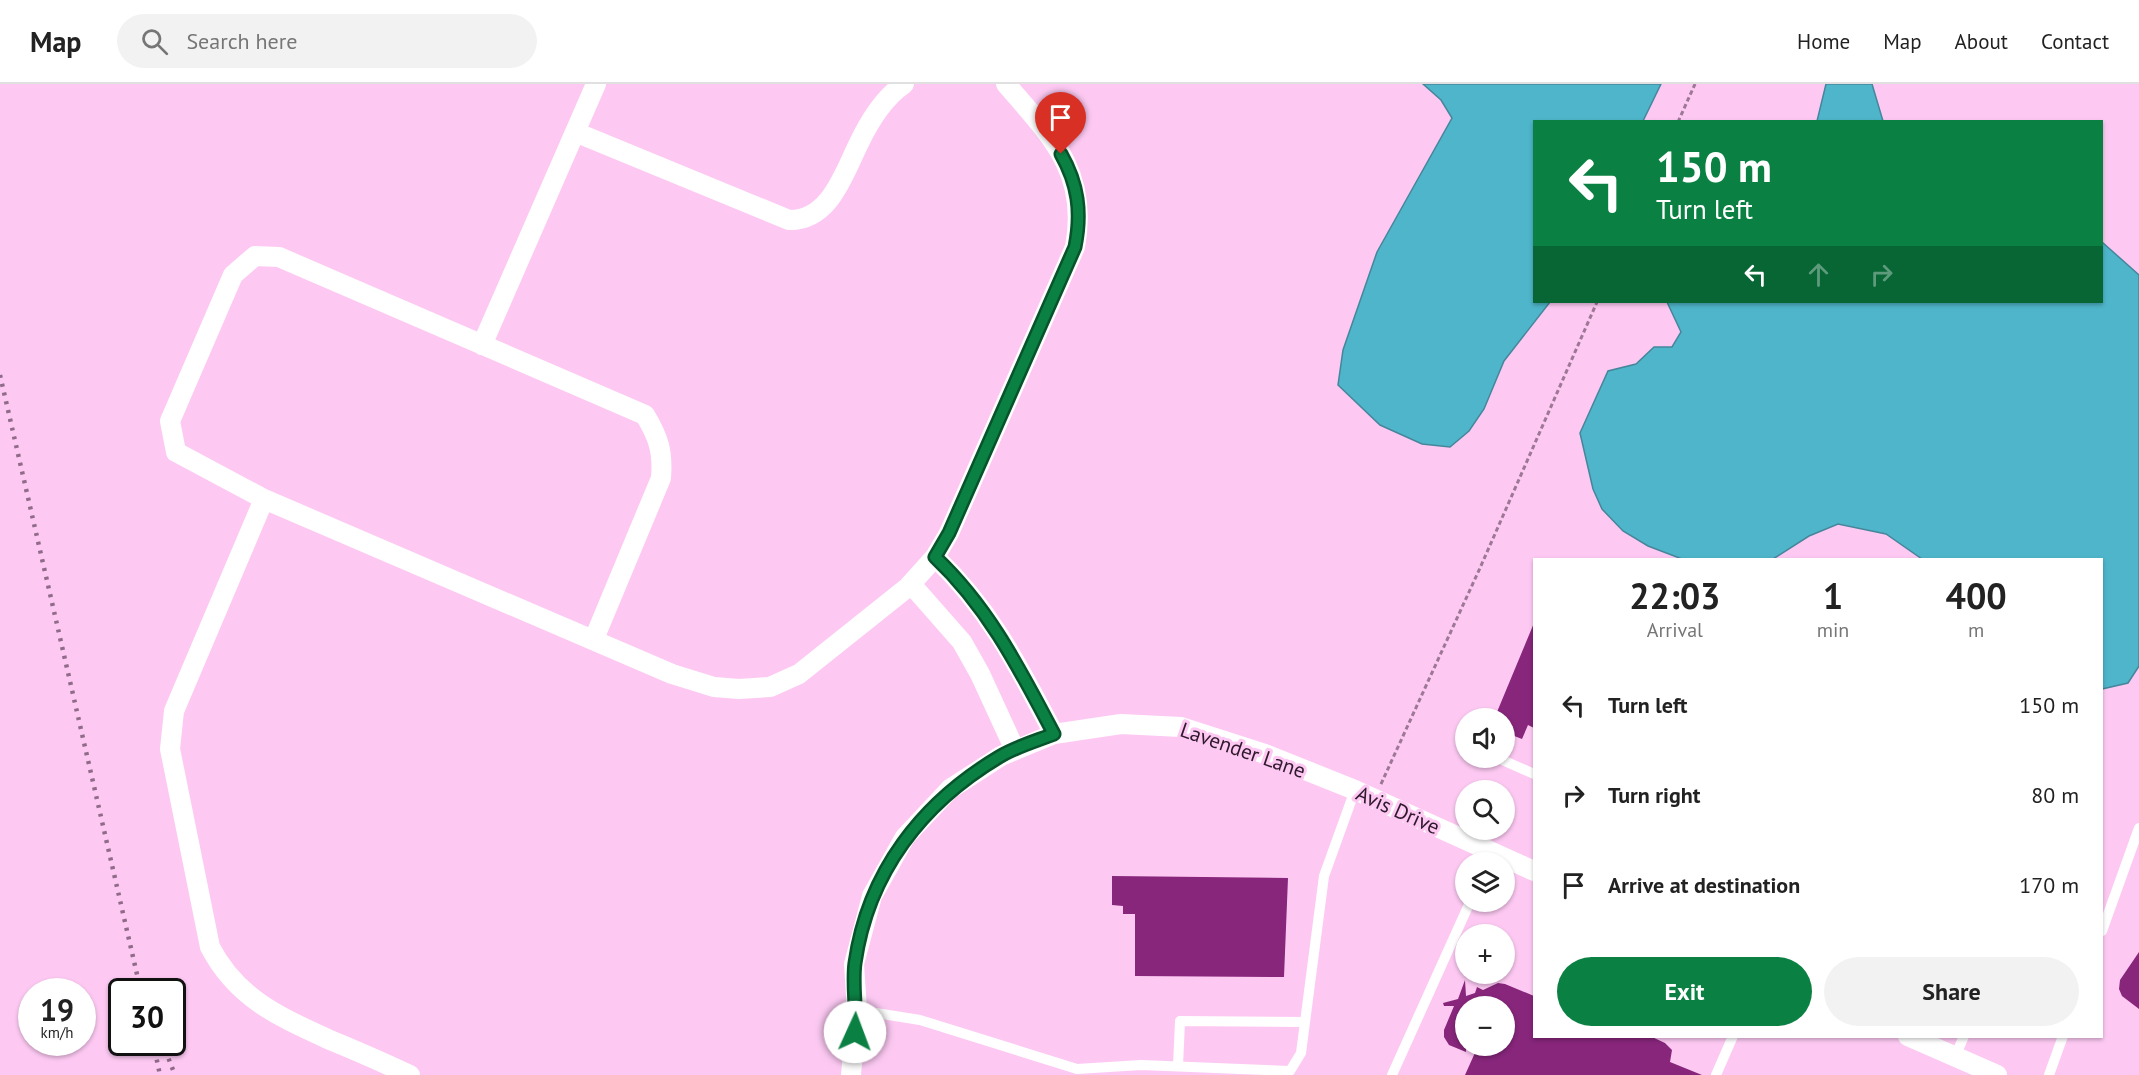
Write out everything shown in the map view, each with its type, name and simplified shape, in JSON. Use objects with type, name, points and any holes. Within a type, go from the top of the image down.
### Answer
[{"type":"street","points":[[482,345],[596,84]]},
{"type":"street","points":[[575,132],[789,220],[801,221],[818,211],[834,195],[860,141],[882,106],[904,84]]},
{"type":"street","points":[[594,639],[661,478],[663,456],[656,433],[645,415],[279,257],[255,256],[233,275],[170,421],[176,452],[264,499],[672,674],[714,687],[739,689],[770,687],[799,674],[911,584],[935,557],[949,533],[1068,266],[1075,247],[1080,221],[1078,196],[1070,169],[1052,138],[1006,84]]},
{"type":"street","points":[[264,499],[174,711],[171,728],[170,749],[210,947],[218,964],[237,986],[266,1009],[410,1075]]},
{"type":"street","points":[[935,557],[956,577],[990,619],[1013,656],[1054,734]]},
{"type":"street","points":[[911,584],[962,642],[980,674],[1015,750]]},
{"type":"street","name":"Lavender Lane","points":[[851,1075],[857,1010],[855,964],[872,896],[905,837],[950,789],[1001,756],[1054,734],[1121,723],[1181,727],[1265,754],[1326,779]]},
{"type":"street","name":"Avis Drive","points":[[1326,779],[1374,799],[1480,852]]},
{"type":"street","name":"Avis Drive","points":[[1515,865],[1533,871]]},
{"type":"street","points":[[1912,1038],[1997,1075]]},
{"type":"lane","points":[[1515,766],[1533,774]]},
{"type":"lane","points":[[857,1010],[920,1020],[1077,1070],[1141,1065],[1290,1071],[1301,1053],[1324,876],[1355,790]]},
{"type":"lane","points":[[2103,928],[2139,828]]},
{"type":"lane","points":[[1392,1075],[1465,912]]},
{"type":"lane","points":[[1178,1066],[1180,1021],[1304,1022]]},
{"type":"lane","points":[[1716,1075],[1732,1038]]},
{"type":"lane","points":[[1955,1057],[1963,1038]]},
{"type":"lane","points":[[2049,1075],[2062,1038]]},
{"type":"path","points":[[1679,120],[1695,84]]},
{"type":"path","points":[[1374,799],[1490,547],[1597,303]]},
{"type":"water","points":[[1423,84],[1661,84],[1643,120],[1533,120],[1533,303],[1549,303],[1504,361],[1484,409],[1469,431],[1450,447],[1422,444],[1380,425],[1338,385],[1343,350],[1377,252],[1452,118],[1441,100]]},
{"type":"water","points":[[1826,84],[1872,84],[1883,120],[1817,120]]},
{"type":"water","points":[[2103,243],[2139,275],[2139,666],[2128,683],[2103,689],[2103,558],[1921,558],[1886,534],[1838,524],[1809,536],[1775,558],[1679,558],[1648,546],[1623,531],[1602,509],[1593,489],[1580,433],[1608,371],[1636,364],[1654,347],[1672,347],[1681,332],[1667,303],[2103,303]]},
{"type":"building","points":[[1533,625],[1533,728],[1528,725],[1522,739],[1515,736],[1515,708],[1499,708]]},
{"type":"building","points":[[1112,876],[1288,878],[1284,977],[1135,976],[1135,914],[1123,914],[1123,906],[1112,905]]},
{"type":"building","points":[[2139,952],[2139,1009],[2122,996],[2119,989],[2120,980]]},
{"type":"building","points":[[1464,984],[1466,996],[1459,996]]},
{"type":"building","points":[[1496,984],[1505,984],[1533,996],[1533,1038],[1654,1038],[1665,1043],[1672,1050],[1670,1062],[1702,1075],[1465,1075],[1474,1056],[1515,1056],[1515,996],[1466,996],[1475,993],[1477,987],[1483,990]]},
{"type":"building","points":[[1455,1000],[1455,1047],[1449,1045],[1444,1037],[1444,1030],[1454,1006],[1444,1006],[1443,1003]]},
{"type":"railway","points":[[0,375],[138,978]]},
{"type":"railway","points":[[156,1056],[160,1075]]},
{"type":"railway","points":[[168,1056],[175,1075]]},
{"type":"route","points":[[855,1032],[857,1010],[855,964],[872,896],[905,837],[950,789],[1001,756],[1054,734],[1013,656],[990,619],[956,577],[935,557],[949,533],[1075,247],[1080,221],[1078,196],[1070,169],[1061,154]]}]
